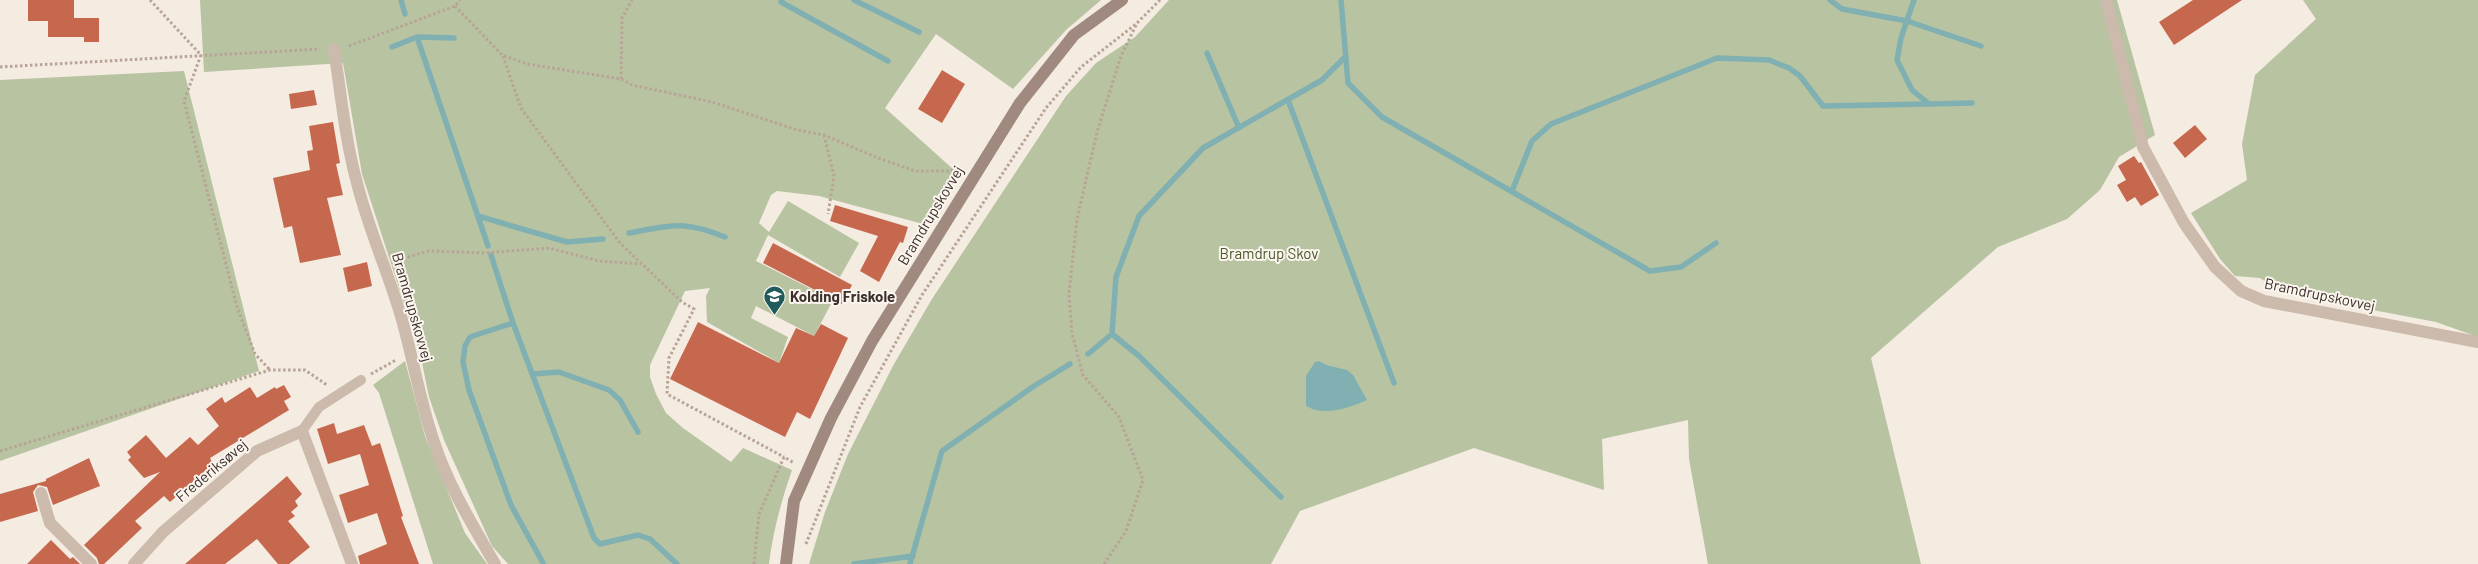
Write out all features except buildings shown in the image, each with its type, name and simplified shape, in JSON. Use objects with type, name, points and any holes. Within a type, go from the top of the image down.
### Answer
[{"type":"street","name":"Bramdrupskovvej","points":[[786,564],[794,501],[832,418],[872,342],[1020,103],[1074,35],[1122,0]]},
{"type":"street","name":"Bramdrupskovvej","points":[[2106,0],[2143,148],[2184,223],[2215,267],[2242,291],[2264,301],[2478,342]]},
{"type":"street","name":"Bramdrupskovvej","points":[[334,48],[346,136],[357,185],[385,264],[411,350],[419,396],[434,444],[456,496],[495,564]]},
{"type":"street","name":"Frederiksøvej","points":[[134,564],[163,532],[257,451],[302,431]]},
{"type":"street","points":[[302,431],[352,564]]},
{"type":"street","points":[[41,493],[50,523],[91,564]]},
{"type":"lane","points":[[302,431],[319,407],[361,380]]},
{"type":"path","points":[[150,0],[201,55]]},
{"type":"path","points":[[0,67],[341,48],[455,6],[460,0]]},
{"type":"path","points":[[621,79],[622,18],[632,0]]},
{"type":"path","points":[[805,545],[860,407],[922,295],[1046,108],[1081,67],[1136,24],[1160,0]]},
{"type":"path","points":[[455,6],[502,55],[520,108],[620,243],[682,302],[694,309],[669,358],[667,394],[808,471]]},
{"type":"path","points":[[1104,564],[1126,531],[1143,480],[1119,417],[1083,375],[1072,334],[1069,294],[1077,219],[1097,132],[1121,56],[1136,24]]},
{"type":"path","points":[[201,55],[184,101],[237,306],[255,354],[270,370]]},
{"type":"path","points":[[502,55],[527,64],[621,79],[632,85],[712,102],[797,130],[824,135],[878,158],[915,171],[948,172],[981,164]]},
{"type":"path","points":[[824,135],[834,176],[828,214]]},
{"type":"path","points":[[385,264],[429,251],[484,253],[548,248],[599,261],[641,264]]},
{"type":"path","points":[[361,380],[411,350]]},
{"type":"path","points":[[0,451],[270,370],[305,370],[339,394]]},
{"type":"path","points":[[754,564],[758,514],[784,457]]},
{"type":"green space","points":[[200,0],[1101,0],[1066,30],[1013,89],[936,34],[885,108],[954,170],[927,225],[819,196],[777,191],[771,195],[759,223],[769,232],[788,201],[859,243],[840,277],[768,235],[756,261],[833,300],[814,336],[756,306],[751,318],[788,337],[779,363],[707,322],[706,296],[710,288],[685,291],[650,365],[650,377],[666,413],[683,428],[731,462],[743,448],[792,470],[778,517],[769,564],[508,564],[492,546],[444,440],[429,397],[420,353],[362,174],[343,63],[204,72]]},
{"type":"green space","name":"Bramdrup Skov","points":[[1169,0],[2117,0],[2155,135],[2119,157],[2100,190],[2067,219],[1998,247],[1871,358],[1921,564],[1708,564],[1689,459],[1688,420],[1602,439],[1604,490],[1474,448],[1300,511],[1271,564],[809,564],[825,512],[848,454],[894,364],[932,299],[1066,96],[1096,63],[1135,37]]},
{"type":"green space","points":[[2303,0],[2478,0],[2478,337],[2436,322],[2284,293],[2260,278],[2235,276],[2220,259],[2191,213],[2247,180],[2242,144],[2255,75],[2316,19]]},
{"type":"green space","points":[[184,71],[259,371],[0,461],[0,80]]},
{"type":"green space","points":[[405,361],[425,436],[465,533],[487,564],[433,564],[379,393],[373,385]]},
{"type":"water","points":[[1319,361],[1326,365],[1347,370],[1353,375],[1367,400],[1345,408],[1328,411],[1321,411],[1306,406],[1306,376],[1315,362]]},
{"type":"waterway","points":[[401,0],[405,14]]},
{"type":"waterway","points":[[782,0],[781,2],[888,61]]},
{"type":"waterway","points":[[854,0],[919,32]]},
{"type":"waterway","points":[[1341,0],[1348,83],[1382,117],[1650,271],[1681,267],[1716,243]]},
{"type":"waterway","points":[[1830,0],[1842,9],[1907,21],[1981,46]]},
{"type":"waterway","points":[[1914,0],[1901,38],[1897,60],[1912,90],[1929,104],[1972,103]]},
{"type":"waterway","points":[[417,37],[488,246]]},
{"type":"waterway","points":[[392,47],[417,37],[454,38]]},
{"type":"waterway","points":[[1207,53],[1239,128]]},
{"type":"waterway","points":[[1281,497],[1139,356],[1112,334],[1116,277],[1139,216],[1203,148],[1322,80],[1346,56]]},
{"type":"waterway","points":[[1512,191],[1532,141],[1551,124],[1717,58],[1769,60],[1789,68],[1800,76],[1823,106],[1929,104]]},
{"type":"waterway","points":[[1288,100],[1394,383]]},
{"type":"waterway","points":[[478,216],[567,242],[603,239]]},
{"type":"waterway","points":[[629,233],[667,226],[688,226],[725,237]]},
{"type":"waterway","points":[[491,255],[513,323],[594,538],[600,544],[638,535],[650,539],[677,564]]},
{"type":"waterway","points":[[513,323],[470,337],[465,346],[463,362],[469,390],[511,505],[543,563]]},
{"type":"waterway","points":[[1088,354],[1112,334]]},
{"type":"waterway","points":[[910,564],[942,451],[1034,386],[1070,364]]},
{"type":"waterway","points":[[533,374],[559,372],[609,390],[620,400],[638,432]]},
{"type":"waterway","points":[[854,564],[913,556]]},
{"type":"place","name":"Kolding Friskole","points":[[774,315]]}]
